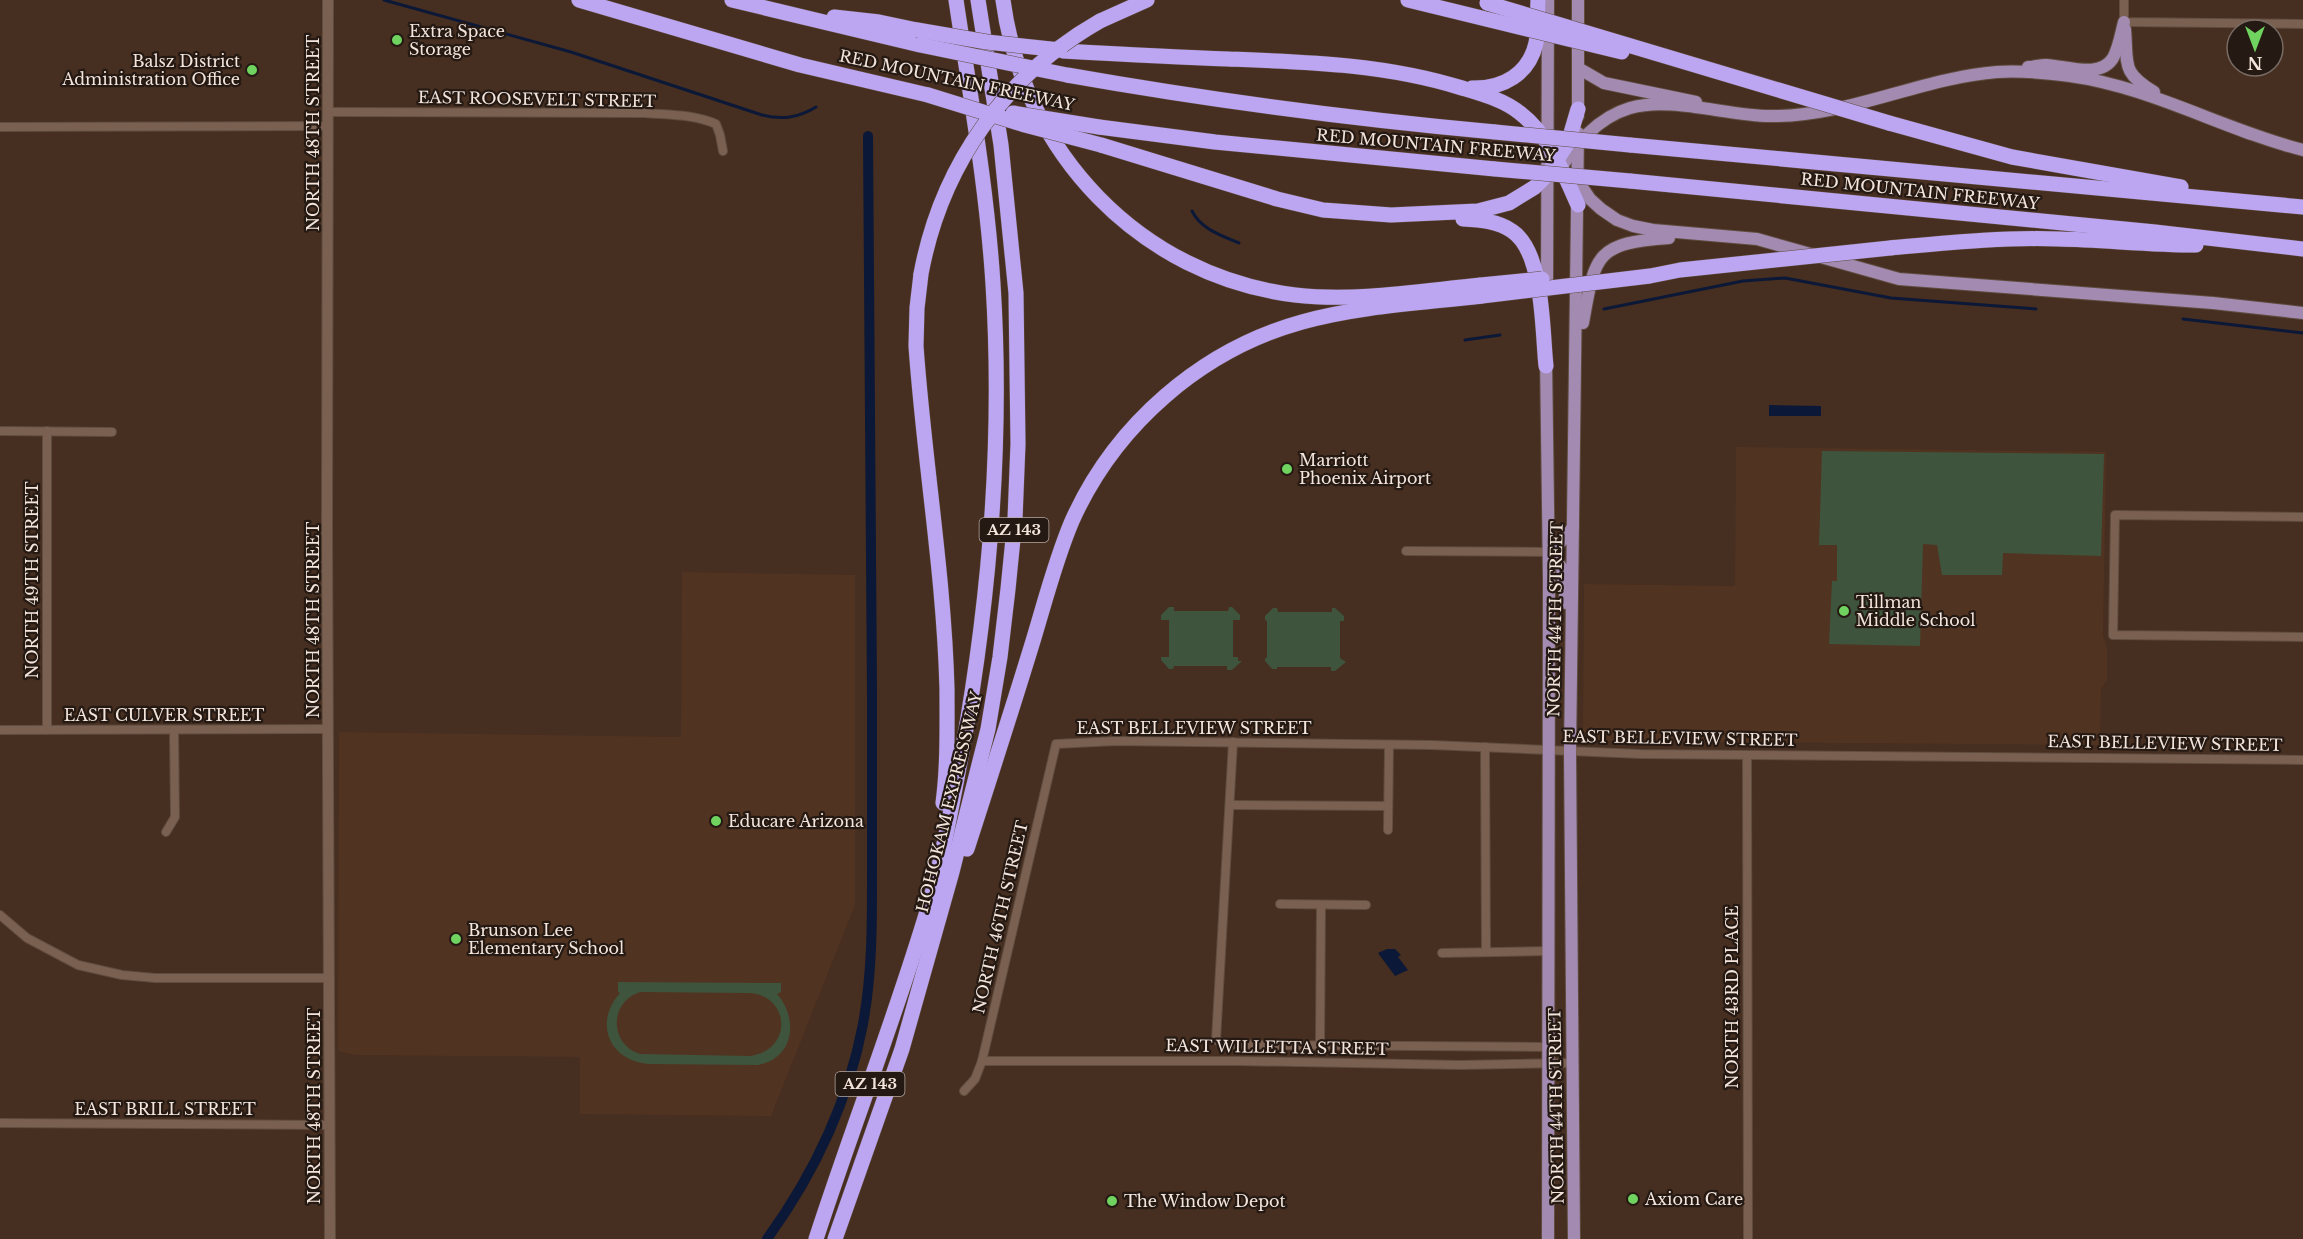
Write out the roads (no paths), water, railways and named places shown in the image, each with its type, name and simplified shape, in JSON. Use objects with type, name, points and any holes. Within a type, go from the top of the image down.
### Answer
[{"type":"highway","name":"RED MOUNTAIN FREEWAY","points":[[579,0],[800,65],[928,95],[1099,127],[1224,143],[2156,232],[2303,249]]},
{"type":"highway","points":[[732,0],[778,12],[879,22],[918,38],[976,41],[1063,51],[1342,64],[1398,71],[1469,88],[1488,88],[1507,82],[1520,73],[1528,62],[1536,41],[1538,0]]},
{"type":"highway","name":"HOHOKAM EXPRESSWAY","points":[[816,1239],[933,889],[960,762],[984,613],[994,503],[997,392],[993,281],[982,169],[956,0]]},
{"type":"highway","name":"HOHOKAM EXPRESSWAY","points":[[835,1239],[902,1049],[952,872],[987,729],[1000,657],[1015,519],[1018,406],[1016,293],[1001,145],[978,0]]},
{"type":"highway","points":[[1003,0],[1007,27],[1020,73],[1042,123],[1061,154],[1085,184],[1111,210],[1142,235],[1175,256],[1234,281],[1295,295],[1361,296],[1481,291],[1650,276],[1680,270],[1890,248],[2012,239],[2154,245],[2259,245]]},
{"type":"highway","points":[[904,978],[942,809],[947,727],[943,599],[916,346],[921,274],[933,223],[963,157],[982,126],[1031,71],[1067,42],[1100,21],[1147,0]]},
{"type":"highway","points":[[1408,0],[1636,56],[1733,76]]},
{"type":"highway","points":[[1483,1],[1888,123],[2044,164],[2303,206]]},
{"type":"highway","name":"RED MOUNTAIN FREEWAY","points":[[918,38],[1067,75],[1271,108],[1382,122],[2303,206]]},
{"type":"highway","points":[[1452,84],[1487,95],[1515,109],[1534,127],[1558,165],[1578,205]]},
{"type":"highway","points":[[928,95],[1301,205],[1344,213],[1409,215],[1494,223],[1512,231],[1529,251],[1536,272],[1546,366]]},
{"type":"highway","points":[[1409,215],[1478,211],[1499,207],[1518,198],[1558,165],[1571,136],[1578,109]]},
{"type":"highway","points":[[902,1049],[929,982],[965,857],[1060,552],[1085,495],[1113,451],[1145,415],[1181,382],[1225,354],[1264,335],[1300,322],[1332,315],[1481,291]]},
{"type":"highway","points":[[807,1239],[832,1189]]},
{"type":"main road","points":[[1547,146],[1548,0]]},
{"type":"main road","name":"NORTH 44TH STREET","points":[[1574,1239],[1570,752],[1578,205],[1578,0]]},
{"type":"main road","points":[[1578,68],[1604,83],[1752,116],[1785,116],[1820,112],[1963,77],[1999,71],[2045,65],[2090,70],[2100,68],[2109,63],[2115,55],[2124,22]]},
{"type":"main road","points":[[2124,22],[2127,65],[2131,74],[2137,81],[2178,107]]},
{"type":"main road","points":[[1999,71],[2066,75],[2098,80],[2130,89],[2251,135],[2303,150]]},
{"type":"main road","name":"NORTH 44TH STREET","points":[[1548,1239],[1547,208],[1558,165],[1592,130],[1620,111],[1637,106],[1664,105],[1752,116]]},
{"type":"main road","points":[[1548,112],[1558,165],[1577,180],[1590,199],[1601,209],[1624,223],[1653,230],[1721,234],[1775,243],[1881,275],[1917,282],[2213,303],[2303,313]]},
{"type":"main road","points":[[1576,357],[1593,272],[1608,252],[1619,245],[1639,240],[1721,234]]},
{"type":"main road","points":[[1572,660],[1562,568],[1549,552],[1573,527]]},
{"type":"street","name":"NORTH 48TH STREET","points":[[328,0],[330,1239]]},
{"type":"street","points":[[2124,0],[2124,22],[2303,24]]},
{"type":"street","name":"EAST ROOSEVELT STREET","points":[[328,112],[644,113],[691,117],[705,119],[716,124],[723,151]]},
{"type":"street","points":[[0,127],[328,126]]},
{"type":"street","points":[[0,431],[112,432]]},
{"type":"street","name":"NORTH 49TH STREET","points":[[47,431],[47,730]]},
{"type":"street","points":[[2303,518],[2115,515],[2113,635],[2303,637]]},
{"type":"street","points":[[1406,551],[1549,552]]},
{"type":"street","name":"EAST CULVER STREET","points":[[0,730],[328,729]]},
{"type":"street","points":[[166,832],[175,817],[174,730]]},
{"type":"street","name":"EAST BELLEVIEW STREET","points":[[1056,744],[1096,741],[1233,742],[1485,747],[1570,752],[2303,760]]},
{"type":"street","points":[[1233,742],[1231,805],[1224,866],[1216,1040],[1224,1044],[1547,1047]]},
{"type":"street","name":"NORTH 46TH STREET","points":[[964,1091],[975,1079],[982,1061],[1056,744]]},
{"type":"street","points":[[1388,830],[1389,745]]},
{"type":"street","points":[[1485,747],[1486,952]]},
{"type":"street","name":"NORTH 43RD PLACE","points":[[1747,754],[1748,1239]]},
{"type":"street","points":[[1231,805],[1388,806]]},
{"type":"street","points":[[1280,904],[1366,905]]},
{"type":"street","points":[[1320,1046],[1322,905]]},
{"type":"street","points":[[0,915],[27,938],[78,965],[122,975],[155,978],[329,978]]},
{"type":"street","points":[[1442,953],[1547,951]]},
{"type":"street","name":"EAST WILLETTA STREET","points":[[982,1061],[1237,1061],[1461,1065],[1572,1063]]},
{"type":"street","name":"EAST BRILL STREET","points":[[0,1123],[329,1125]]},
{"type":"water","points":[[1769,405],[1821,406],[1821,416],[1769,416]]},
{"type":"water","points":[[1387,949],[1395,949],[1401,955],[1398,957],[1408,970],[1395,976],[1378,953]]},
{"type":"waterway","points":[[384,0],[571,52],[762,115],[790,117],[803,114],[816,107]]},
{"type":"waterway","points":[[767,1239],[800,1189],[838,1110],[856,1053],[869,983],[872,922],[872,696],[868,136]]},
{"type":"waterway","points":[[1192,211],[1206,227],[1239,243]]},
{"type":"waterway","points":[[1604,309],[1743,281],[1785,278],[1891,298],[2036,309]]},
{"type":"waterway","points":[[2183,319],[2303,333]]},
{"type":"waterway","points":[[1465,340],[1500,335]]},
{"type":"place","name":"Extra Space Storage","points":[[397,40]]},
{"type":"place","name":"Balsz District Administration Office","points":[[252,70]]},
{"type":"place","name":"Marriott Phoenix Airport","points":[[1287,469]]},
{"type":"place","name":"Tillman Middle School","points":[[1844,611]]},
{"type":"place","name":"Educare Arizona","points":[[716,821]]},
{"type":"place","name":"Brunson Lee Elementary School","points":[[456,939]]},
{"type":"place","name":"Axiom Care","points":[[1633,1199]]},
{"type":"place","name":"The Window Depot","points":[[1112,1201]]}]
